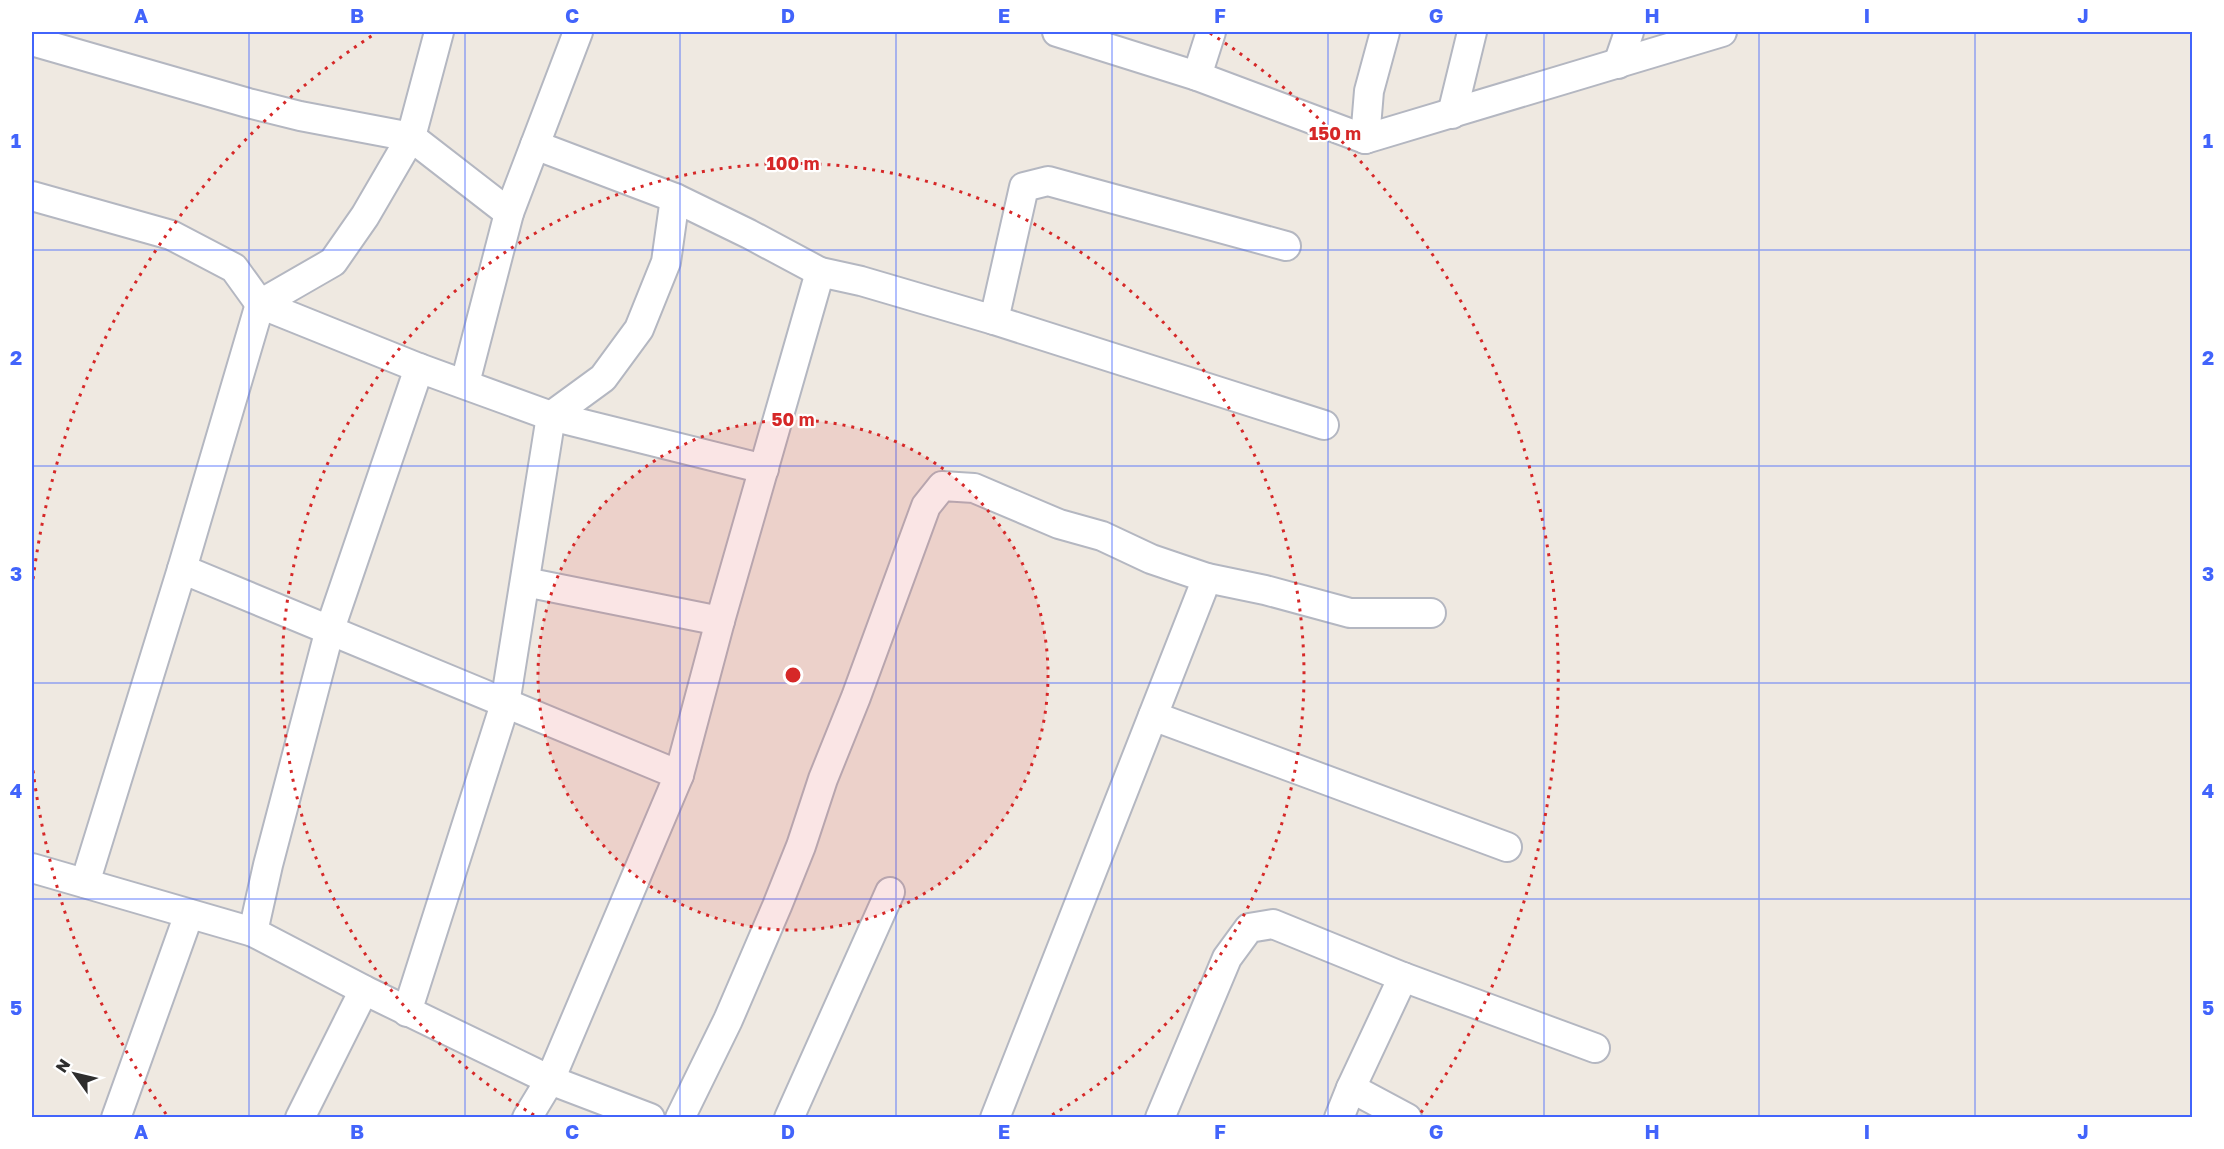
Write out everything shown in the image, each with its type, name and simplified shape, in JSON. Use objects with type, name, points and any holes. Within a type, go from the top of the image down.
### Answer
[{"type":"street","points":[[85,883],[182,569],[260,304],[333,262],[365,216],[411,137],[439,32]]},
{"type":"street","points":[[465,383],[509,213],[578,32]]},
{"type":"street","points":[[1058,32],[1197,76],[1365,139],[1722,32]]},
{"type":"street","points":[[1197,76],[1211,32]]},
{"type":"street","points":[[1365,139],[1369,91],[1385,32]]},
{"type":"street","points":[[1452,114],[1472,32]]},
{"type":"street","points":[[1618,64],[1629,32]]},
{"type":"street","points":[[32,41],[269,109],[411,137],[509,213]]},
{"type":"street","points":[[535,145],[675,198],[820,272],[861,281],[994,320],[1324,425]]},
{"type":"street","points":[[994,320],[1024,187],[1048,181],[1286,246]]},
{"type":"street","points":[[32,196],[171,236],[234,268],[260,304],[418,368],[465,383],[551,416],[764,469]]},
{"type":"street","points":[[407,1012],[504,704],[551,416],[603,378],[639,329],[666,262],[675,198]]},
{"type":"street","points":[[526,1118],[550,1080],[679,775],[720,621],[820,272]]},
{"type":"street","points":[[253,932],[268,865],[330,629],[418,368]]},
{"type":"street","points":[[680,1118],[728,1020],[777,906],[926,506],[942,486],[974,488],[1059,524],[1102,536],[1151,560],[1207,578],[1265,590],[1350,613],[1431,613]]},
{"type":"street","points":[[182,569],[679,775]]},
{"type":"street","points":[[995,1118],[1207,578]]},
{"type":"street","points":[[525,582],[720,621]]},
{"type":"street","points":[[1153,716],[1507,847]]},
{"type":"street","points":[[32,868],[253,932],[407,1012],[550,1080],[650,1118]]},
{"type":"street","points":[[789,1118],[890,892]]},
{"type":"street","points":[[116,1118],[189,914]]},
{"type":"street","points":[[1160,1118],[1227,958],[1249,928],[1273,924],[1403,977],[1595,1048]]},
{"type":"street","points":[[1339,1118],[1403,977]]},
{"type":"street","points":[[300,1118],[364,990]]},
{"type":"street","points":[[1352,1088],[1407,1118]]}]
